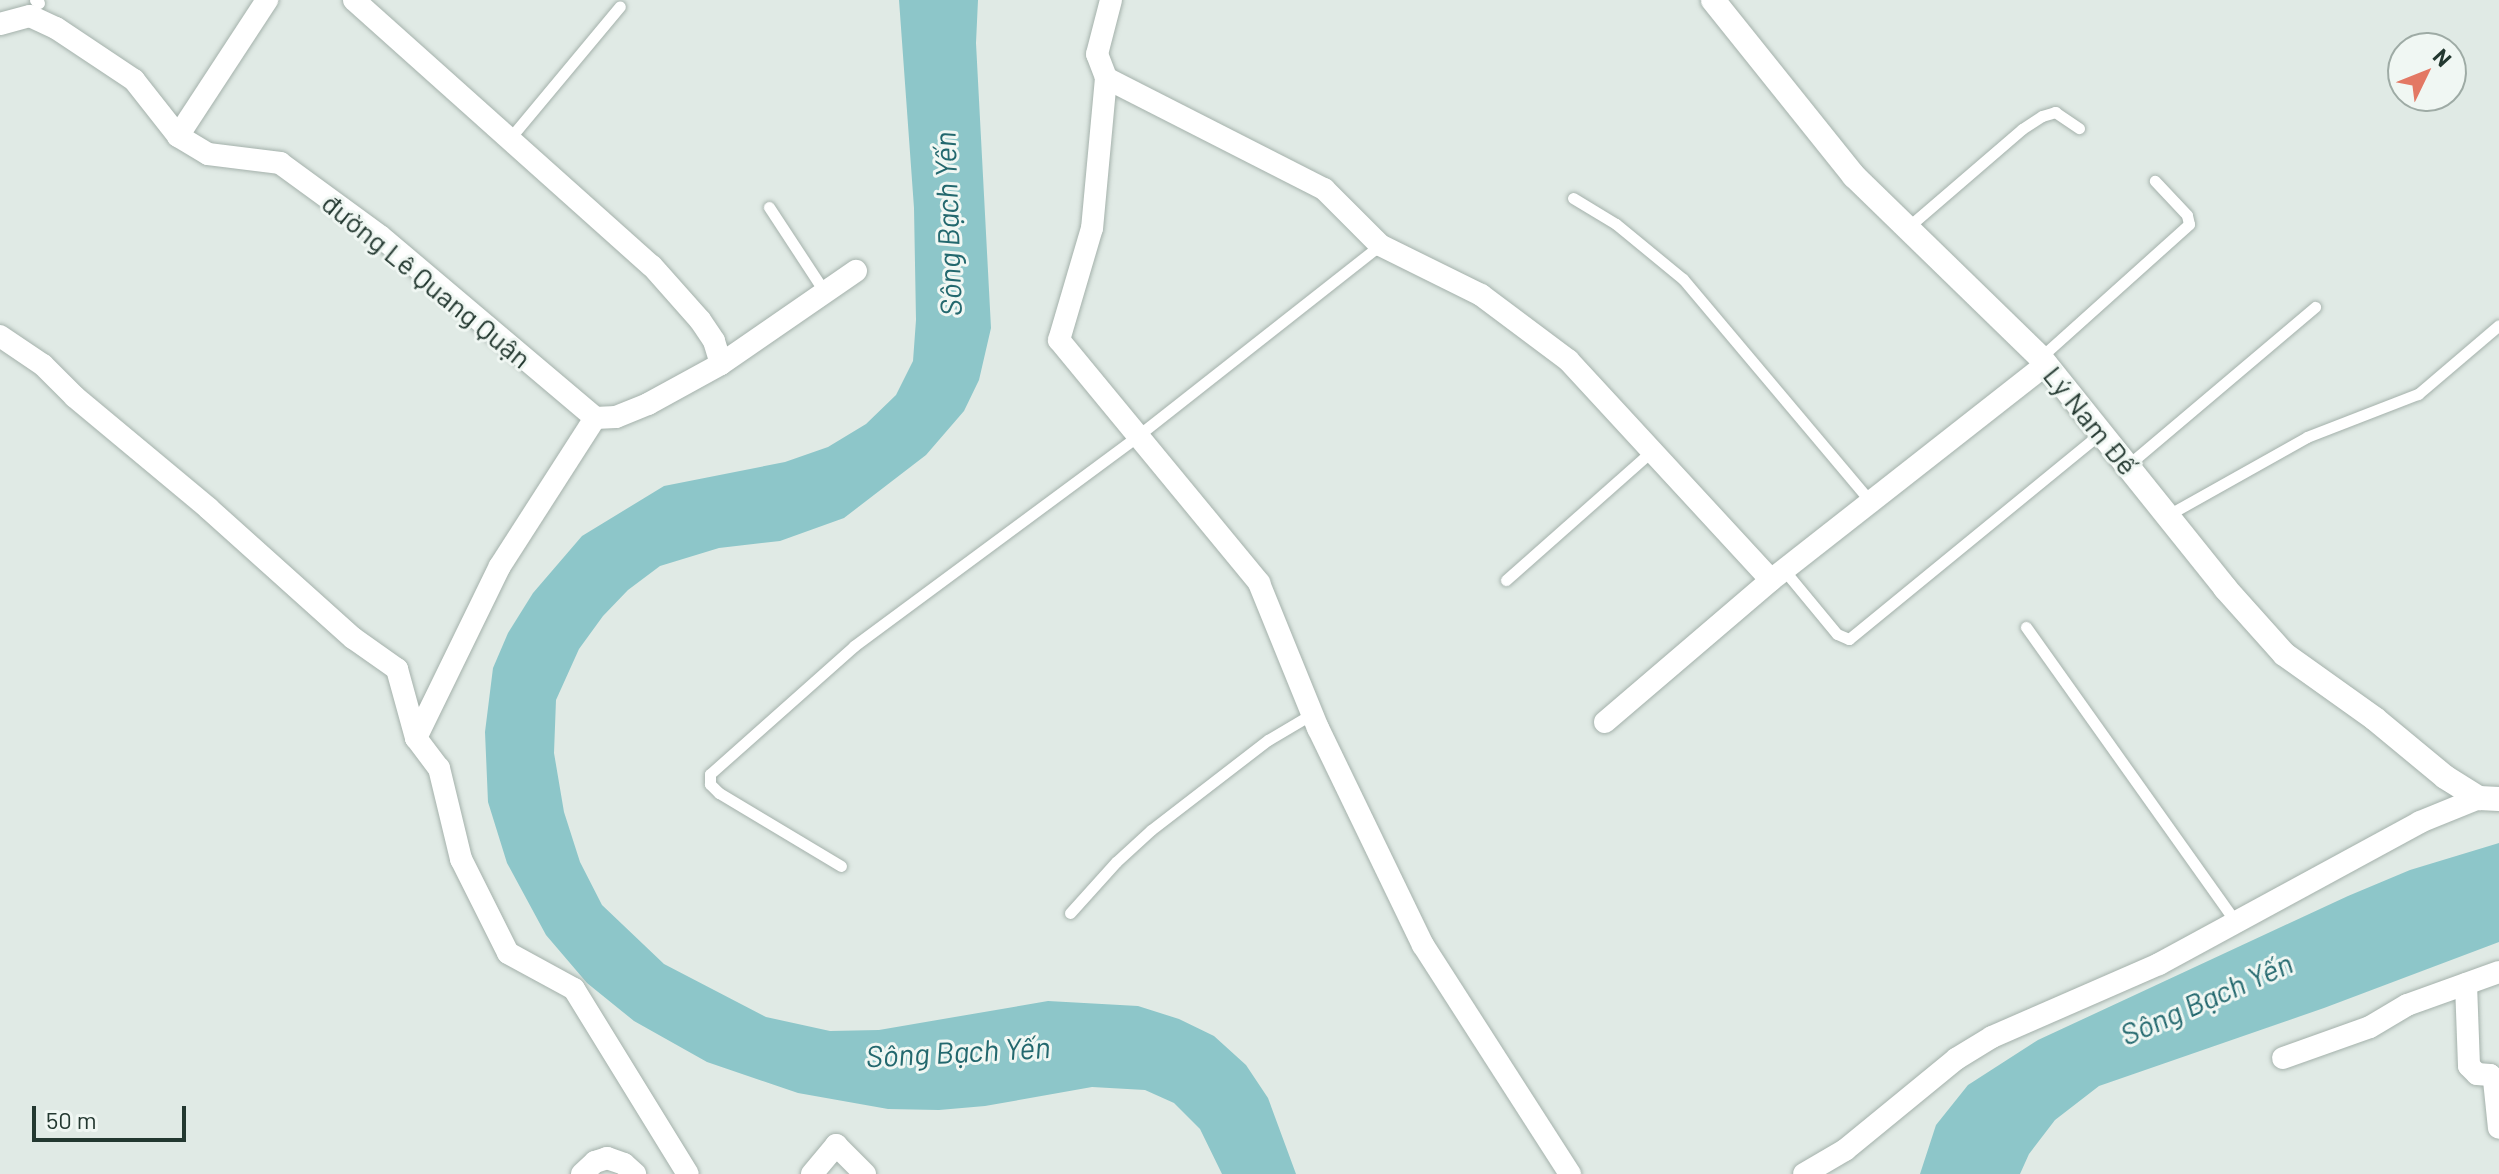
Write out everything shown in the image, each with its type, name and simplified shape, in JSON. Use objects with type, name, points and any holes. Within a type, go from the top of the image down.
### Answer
[{"type":"street","points":[[178,136],[267,0]]},
{"type":"street","points":[[354,0],[652,266],[700,320],[714,341],[721,364]]},
{"type":"street","points":[[1111,0],[1097,54],[1106,78],[1092,228],[1058,335],[1259,583],[1312,714],[1423,945],[1570,1174]]},
{"type":"street","name":"Lý Nam Đế","points":[[1713,0],[1854,176],[2043,361],[2284,654],[2375,719],[2445,777],[2489,799]]},
{"type":"street","name":"đường Lê Quang Quận","points":[[0,24],[37,5],[56,28],[134,80],[178,136],[208,154],[280,163],[380,236],[595,418]]},
{"type":"street","points":[[1106,78],[1324,189],[1380,245],[1481,295],[1556,351],[1778,575]]},
{"type":"street","points":[[416,738],[500,566],[595,418],[616,417],[648,404],[721,364],[856,271]]},
{"type":"street","points":[[0,336],[43,365],[86,407],[353,638],[397,669],[416,738],[439,768],[461,859],[508,953],[574,989],[688,1174]]},
{"type":"street","points":[[1605,722],[1778,575],[2043,361]]},
{"type":"street","points":[[1804,1174],[1845,1150],[1956,1059],[1992,1037],[2118,984],[2420,822],[2489,799]]},
{"type":"street","points":[[2283,1058],[2370,1027],[2407,1005],[2499,972]]},
{"type":"street","points":[[2466,984],[2469,1066],[2494,1080],[2499,1128]]},
{"type":"street","points":[[812,1174],[836,1145],[865,1174]]},
{"type":"street","points":[[582,1174],[595,1162],[607,1158],[624,1164],[635,1174]]},
{"type":"lane","points":[[511,137],[620,6]]},
{"type":"lane","points":[[1906,228],[2022,129],[2042,116],[2055,112],[2079,128]]},
{"type":"lane","points":[[2043,361],[2189,224],[2187,215],[2155,181]]},
{"type":"lane","points":[[1573,198],[1616,224],[1683,279],[1871,502]]},
{"type":"lane","points":[[769,207],[826,294]]},
{"type":"lane","points":[[841,866],[719,793],[710,784],[710,774],[854,646],[1140,434],[1380,245]]},
{"type":"lane","points":[[2128,465],[2315,307]]},
{"type":"lane","points":[[2168,515],[2307,437],[2418,394],[2499,325]]},
{"type":"lane","points":[[1778,575],[1837,634],[1849,639],[2103,431]]},
{"type":"lane","points":[[1506,580],[1652,451]]},
{"type":"lane","points":[[2026,627],[2236,922]]},
{"type":"lane","points":[[1070,913],[1116,862],[1151,830],[1268,740],[1312,714]]},
{"type":"water","name":"Sông Bạch Yến","points":[[899,0],[978,0],[976,43],[991,328],[979,380],[964,411],[926,455],[844,518],[780,541],[719,548],[660,566],[628,590],[603,616],[579,649],[556,700],[554,753],[564,812],[580,862],[602,905],[664,964],[766,1017],[830,1031],[879,1030],[1048,1001],[1138,1006],[1179,1019],[1214,1036],[1246,1065],[1268,1098],[1296,1174],[1222,1174],[1200,1129],[1174,1103],[1145,1090],[1092,1087],[985,1106],[939,1110],[888,1109],[798,1093],[707,1062],[634,1021],[587,983],[546,935],[507,863],[488,802],[485,732],[493,668],[508,633],[533,593],[582,536],[664,486],[785,462],[828,447],[866,424],[896,395],[913,361],[916,320],[914,208]]},
{"type":"water","name":"Sông Bạch Yến","points":[[2499,843],[2499,942],[2324,1008],[2099,1086],[2055,1120],[2029,1154],[2020,1174],[1920,1174],[1936,1125],[1968,1085],[2038,1040],[2348,896],[2410,870]]}]
